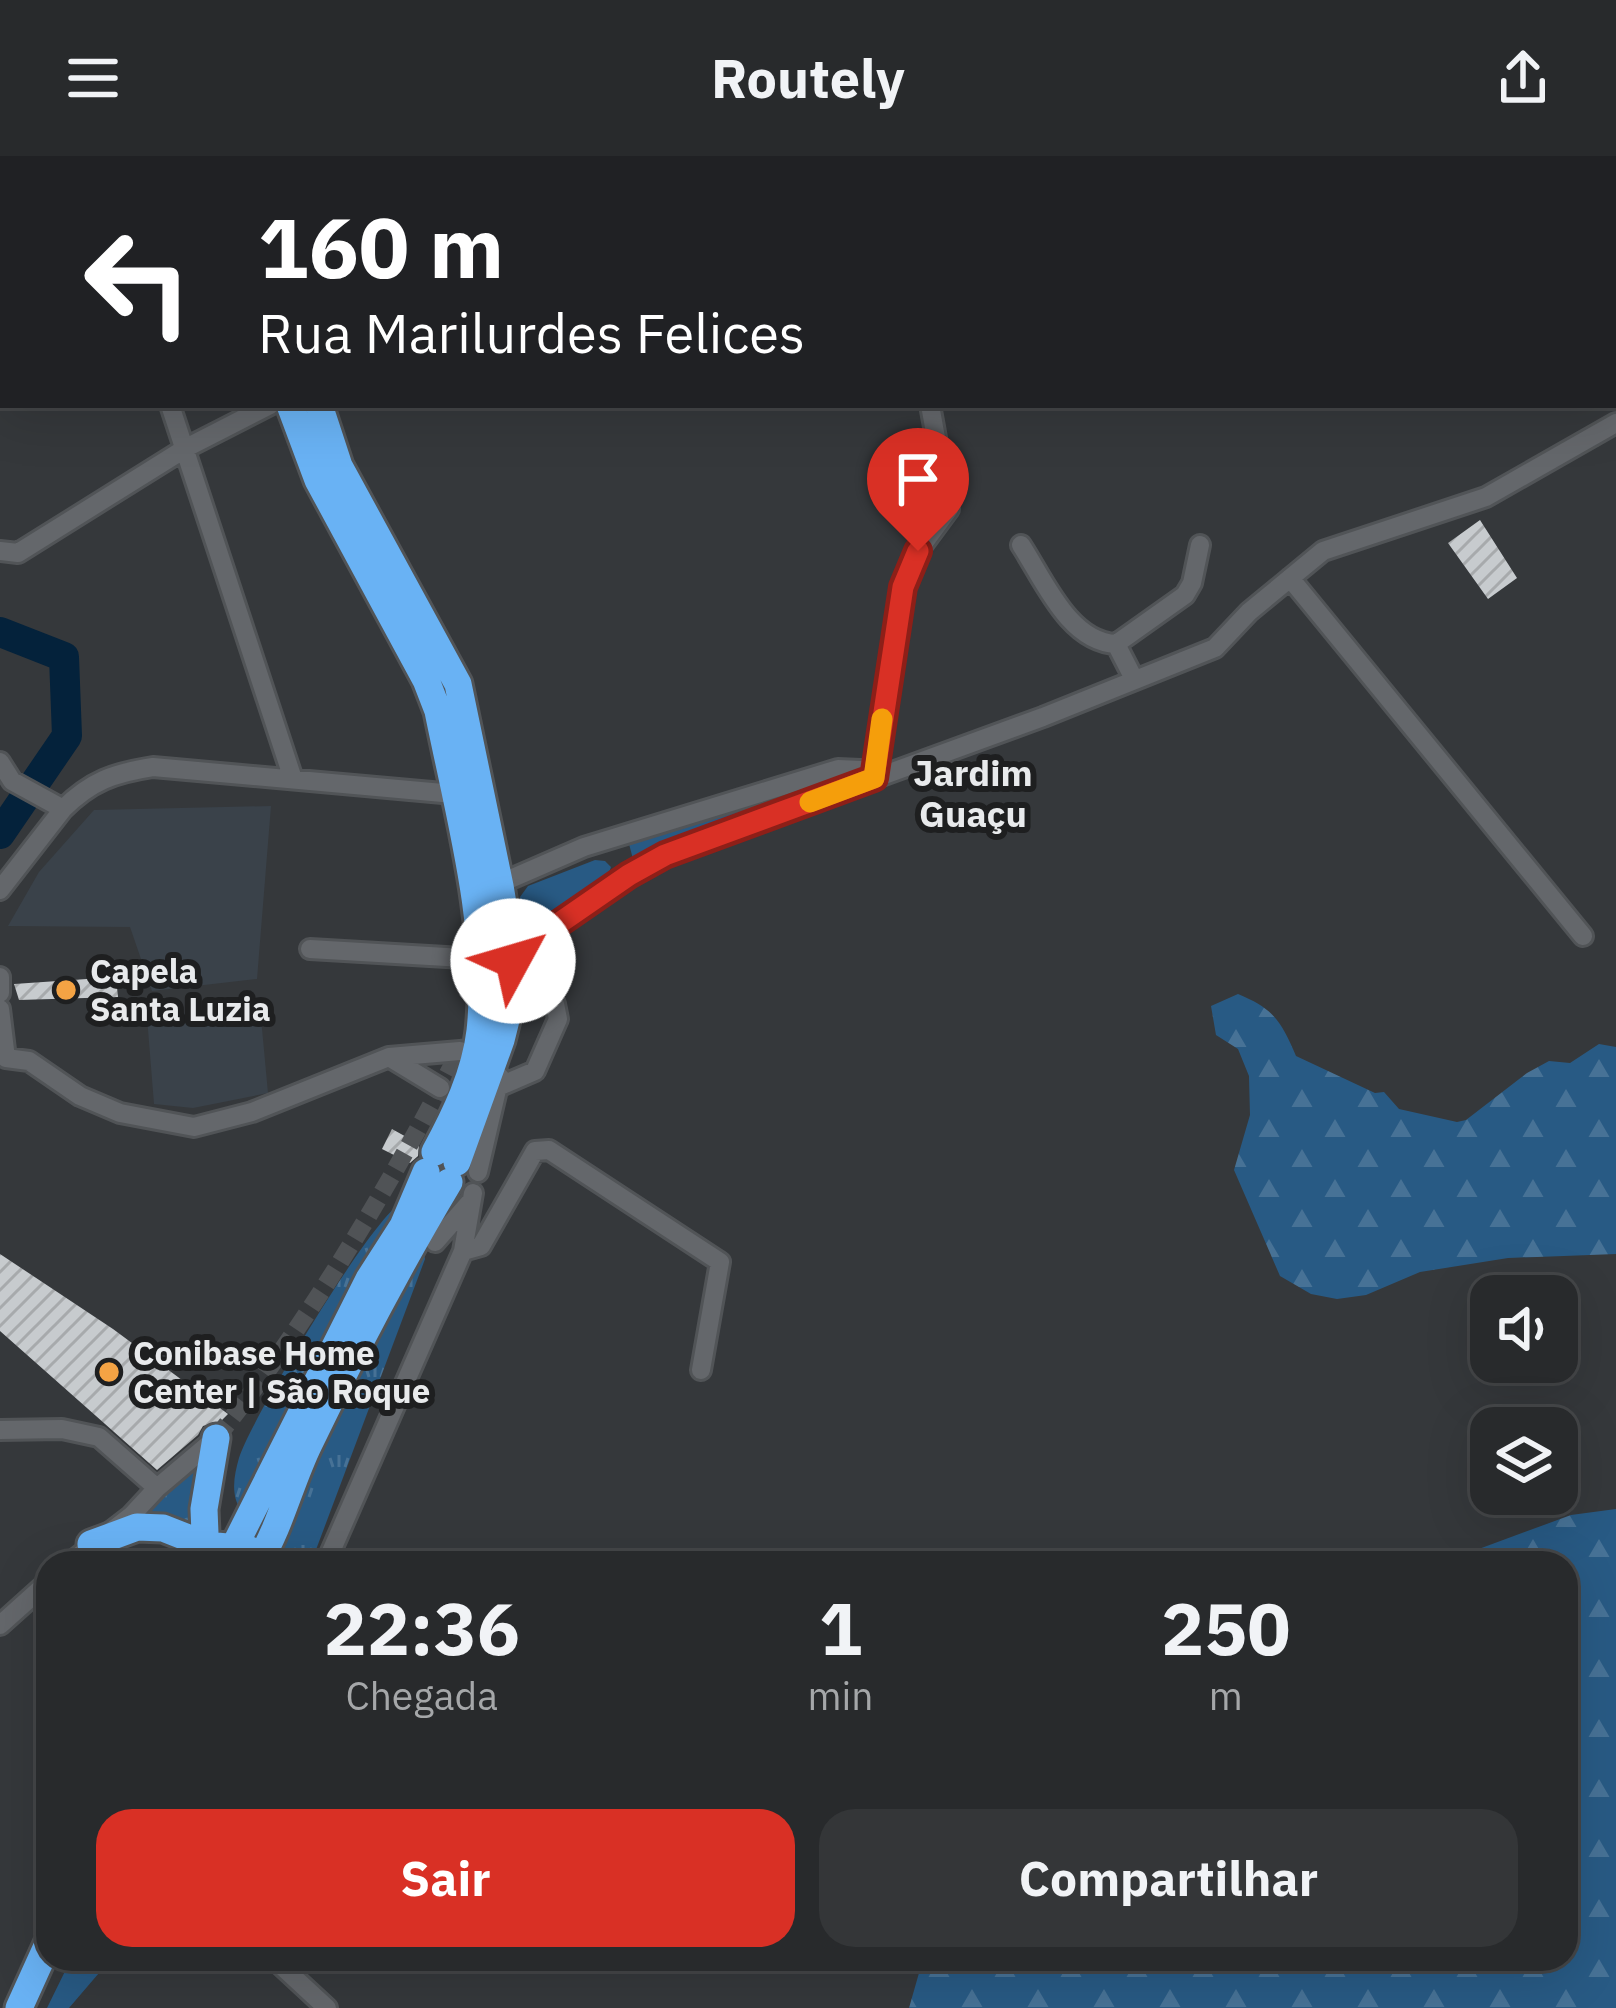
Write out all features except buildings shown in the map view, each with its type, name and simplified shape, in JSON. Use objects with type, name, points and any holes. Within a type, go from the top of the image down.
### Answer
[{"type":"highway","points":[[244,1551],[278,1532],[307,1449],[426,1239],[456,1176],[501,1040],[514,971],[454,794],[438,711],[426,680],[318,480],[291,408]]},
{"type":"highway","points":[[229,1551],[368,1279],[403,1226],[456,1176],[460,1105],[480,1034],[485,888],[458,684],[339,466],[320,408]]},
{"type":"highway","points":[[216,1438],[204,1509],[224,1551]]},
{"type":"highway","points":[[86,1551],[137,1527],[163,1528],[215,1551]]},
{"type":"highway","points":[[19,2008],[36,1970]]},
{"type":"highway","points":[[33,2008],[52,1971]]},
{"type":"street","points":[[171,408],[293,779]]},
{"type":"street","points":[[9,552],[264,408]]},
{"type":"street","points":[[880,773],[903,587],[918,551],[949,509],[931,408]]},
{"type":"street","points":[[514,971],[529,944],[665,855],[1216,648],[1249,612],[1323,551],[1486,497],[1616,423]]},
{"type":"street","points":[[1021,545],[1079,631],[1102,644],[1116,644],[1185,595],[1200,545]]},
{"type":"street","points":[[1290,578],[1583,936]]},
{"type":"street","points":[[1116,644],[1134,679]]},
{"type":"street","points":[[0,762],[26,790],[63,809]]},
{"type":"street","points":[[0,890],[63,809],[86,787],[113,773],[153,767],[454,794]]},
{"type":"street","points":[[485,888],[622,834],[838,769],[880,773]]},
{"type":"street","points":[[0,799],[26,790]]},
{"type":"street","points":[[622,834],[629,875]]},
{"type":"street","points":[[310,950],[479,959],[514,971],[555,1004],[558,1019],[535,1071],[498,1088]]},
{"type":"street","points":[[0,977],[0,993]]},
{"type":"street","points":[[0,1009],[3,1058],[29,1061],[80,1096],[120,1113],[194,1127],[252,1112],[389,1057],[460,1051]]},
{"type":"street","points":[[331,1551],[463,1252],[456,1176],[498,1088],[501,1040]]},
{"type":"street","points":[[389,1057],[440,1088]]},
{"type":"street","points":[[426,1239],[463,1252],[481,1246],[535,1151],[549,1150],[720,1262],[701,1370]]},
{"type":"street","points":[[0,1430],[62,1429],[99,1437],[157,1488]]},
{"type":"street","points":[[84,1551],[131,1516],[216,1438]]},
{"type":"street","points":[[0,1625],[36,1593]]},
{"type":"street","points":[[287,1971],[327,2008]]},
{"type":"shaded area","points":[[271,806],[257,979],[152,991],[130,927],[8,926],[39,872],[94,810]]},
{"type":"shaded area","points":[[260,1007],[268,1093],[193,1108],[154,1104],[147,1017]]},
{"type":"green space","points":[[839,778],[841,782],[634,863],[628,840]]},
{"type":"green space","points":[[595,860],[611,867],[586,894],[544,916],[523,919],[520,897],[528,886]]},
{"type":"green space","points":[[1238,994],[1275,1017],[1296,1056],[1375,1093],[1384,1092],[1399,1109],[1457,1122],[1549,1061],[1570,1063],[1599,1044],[1616,1047],[1616,1254],[1508,1258],[1420,1272],[1366,1295],[1337,1299],[1311,1294],[1280,1276],[1234,1170],[1250,1115],[1249,1076],[1238,1049],[1216,1035],[1211,1006]]},
{"type":"green space","points":[[399,1205],[242,1512],[234,1492],[235,1479],[248,1437],[339,1282]]},
{"type":"green space","points":[[423,1247],[425,1259],[316,1551],[273,1551],[411,1256]]},
{"type":"green space","points":[[204,1460],[195,1529],[136,1519]]},
{"type":"green space","points":[[1616,1509],[1616,2008],[909,2008],[920,1971],[1578,1971],[1578,1551],[1474,1551],[1571,1515]]},
{"type":"green space","points":[[65,1971],[101,1971],[69,2008],[47,2008]]},
{"type":"waterway","points":[[0,632],[64,657],[67,736],[0,834]]},
{"type":"tunnel","points":[[216,1438],[317,1299],[467,1045]]},
{"type":"slow traffic","points":[[810,802],[874,778],[882,719]]},
{"type":"place","name":"Capela Santa Luzia","points":[[66,990]]},
{"type":"place","name":"Conibase Home Center | São Roque","points":[[109,1372]]},
{"type":"district","name":"Jardim Guaçu","points":[[973,794]]},
{"type":"route","points":[[513,961],[529,944],[665,855],[874,778],[903,587],[918,551]]}]
